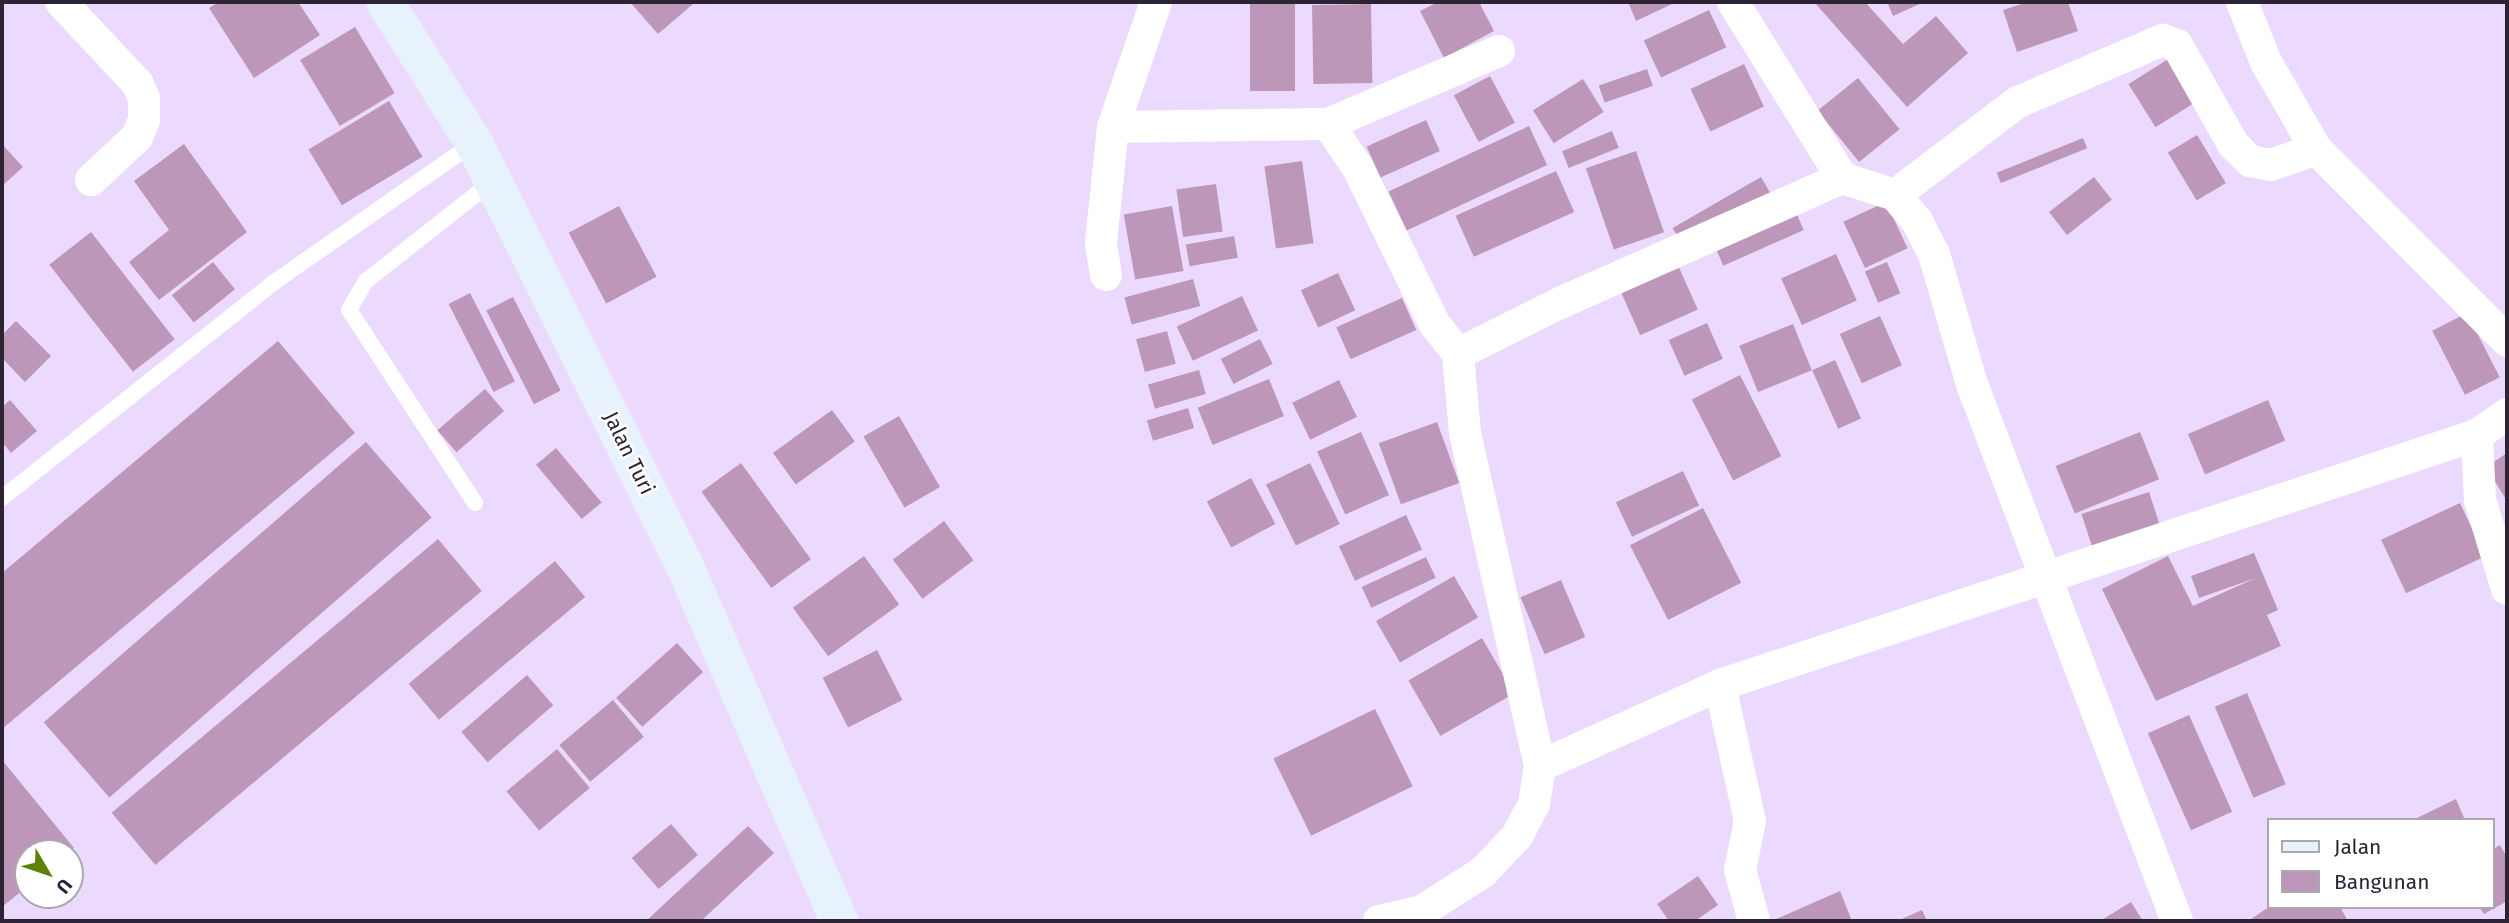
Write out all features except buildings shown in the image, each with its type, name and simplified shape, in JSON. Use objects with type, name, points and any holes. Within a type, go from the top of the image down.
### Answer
[{"type":"main road","name":"Jalan Turi","points":[[385,2],[474,143],[684,564],[839,921]]},
{"type":"street","points":[[61,2],[138,84],[144,99],[144,120],[137,137],[91,180]]},
{"type":"street","points":[[1106,275],[1101,243],[1113,127],[1156,2]]},
{"type":"street","points":[[1733,2],[1842,178],[1895,195],[1917,221],[1934,254],[1973,387],[2177,921]]},
{"type":"street","points":[[2242,2],[2266,62],[2316,149],[2507,341]]},
{"type":"street","points":[[1895,195],[2018,102],[2163,40],[2177,45],[2233,144],[2250,161],[2271,165],[2316,149]]},
{"type":"street","points":[[1113,127],[1328,124],[1499,51]]},
{"type":"street","points":[[1328,124],[1359,168],[1434,323],[1458,354],[1465,433],[1540,766],[1534,804],[1517,836],[1483,872],[1422,911],[1379,921]]},
{"type":"street","points":[[1458,354],[1560,303],[1842,178]]},
{"type":"street","points":[[1540,766],[1720,685],[2477,435],[2507,414]]},
{"type":"street","points":[[2477,435],[2480,500],[2507,589]]},
{"type":"street","points":[[1720,685],[1750,821],[1740,870],[1754,921]]},
{"type":"lane","points":[[2,498],[273,283],[474,143]]},
{"type":"lane","points":[[474,503],[349,310],[366,281],[493,181]]}]
